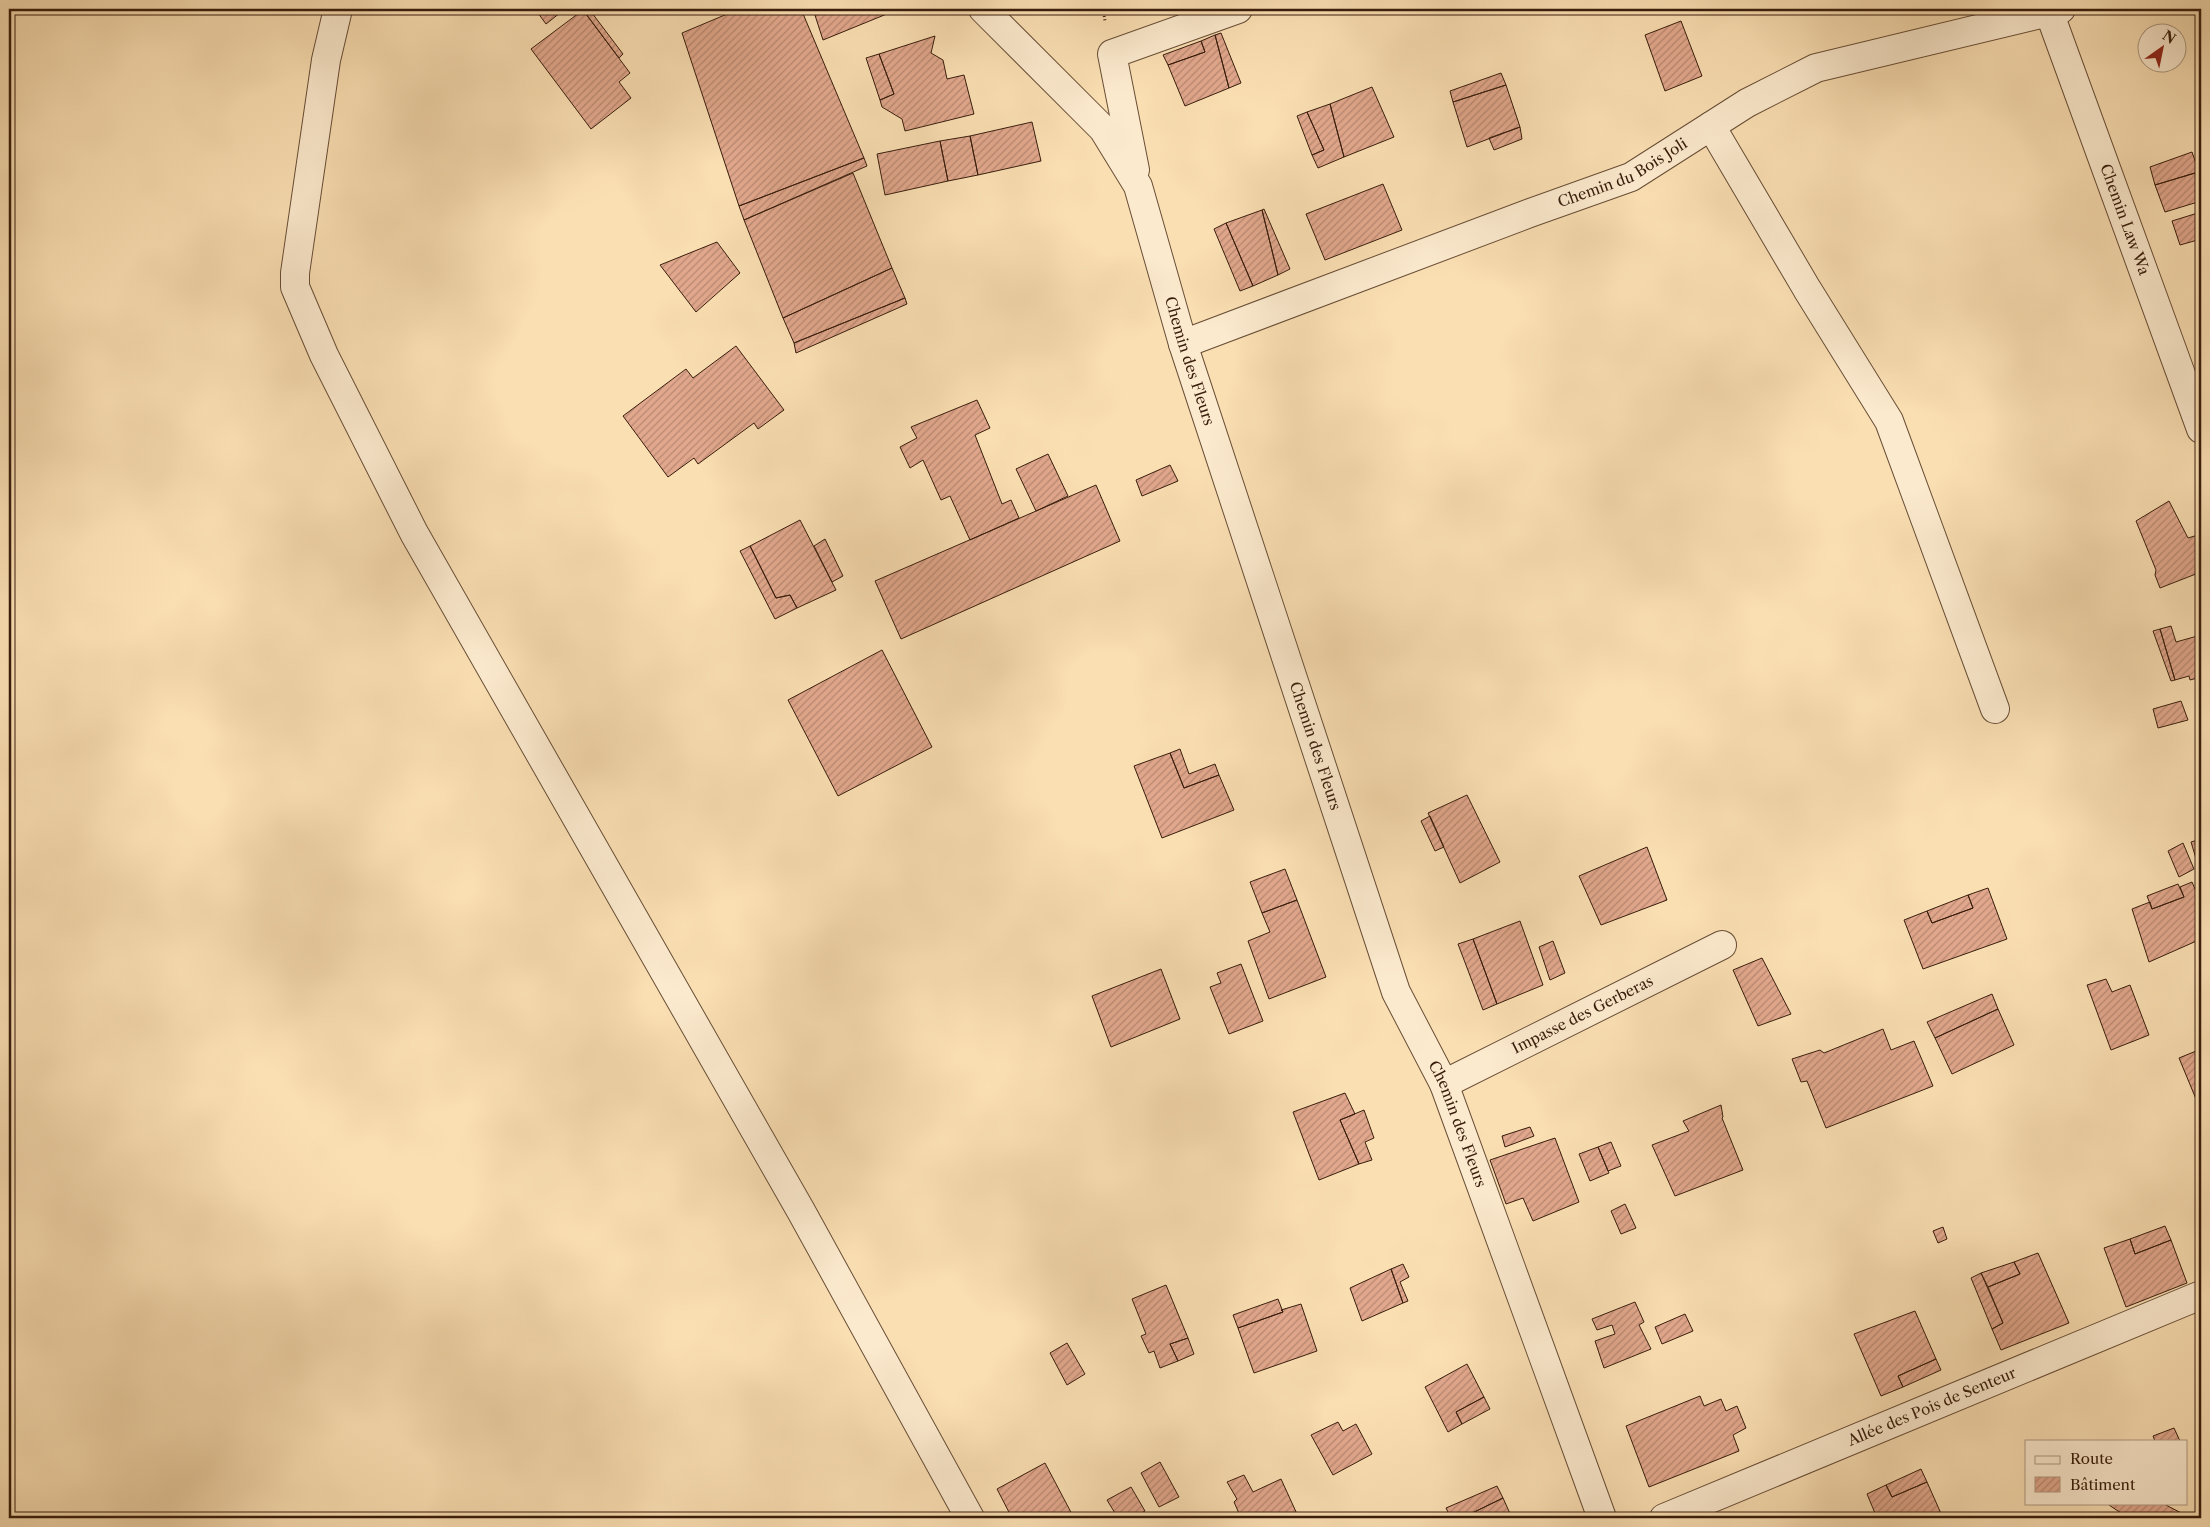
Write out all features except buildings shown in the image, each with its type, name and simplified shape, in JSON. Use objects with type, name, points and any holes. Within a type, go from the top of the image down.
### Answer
[{"type":"street","points":[[338,9],[326,60],[294,273],[299,296],[324,355],[414,533],[797,1203],[970,1518]]},
{"type":"street","name":"Chemin des Fleurs","points":[[982,9],[1103,129],[1138,186],[1183,344],[1396,992],[1444,1084],[1602,1518]]},
{"type":"street","points":[[1138,186],[1112,54],[1238,9]]},
{"type":"street","name":"Chemin du Bois Joli","points":[[1183,344],[1530,213],[1631,177],[1747,103],[1816,68],[2052,10]]},
{"type":"street","name":"Chemin Law Wa","points":[[2052,10],[2201,429]]},
{"type":"street","points":[[1711,126],[1807,289],[1889,421],[1996,709]]},
{"type":"street","name":"Impasse des Gerberas","points":[[1444,1084],[1722,945]]},
{"type":"street","name":"Allée des Pois de Senteur","points":[[1664,1518],[2201,1295]]}]
